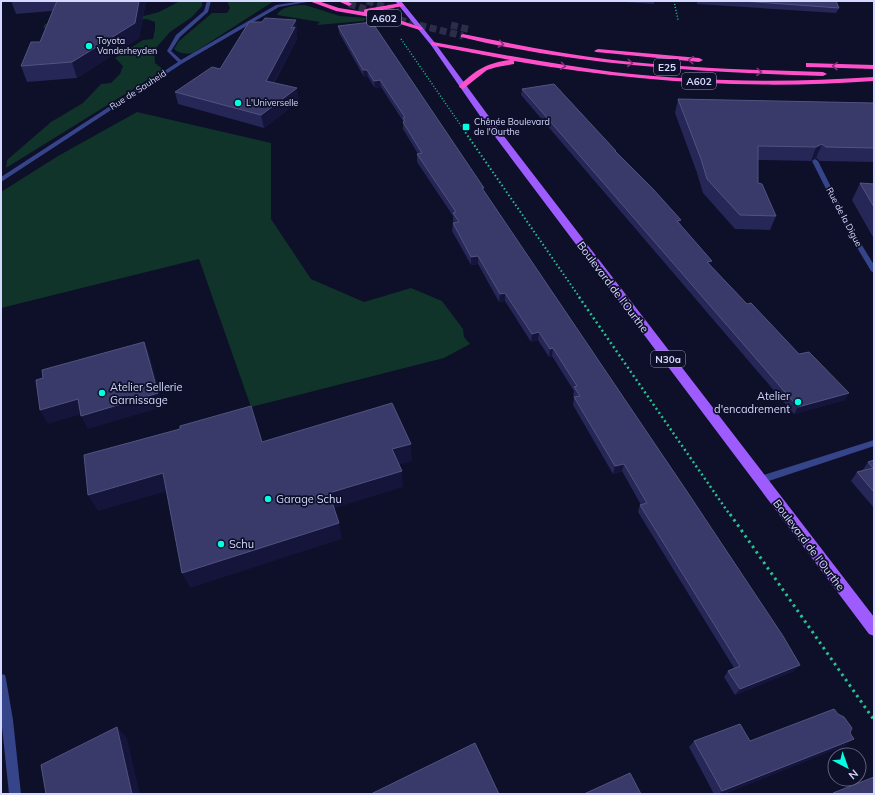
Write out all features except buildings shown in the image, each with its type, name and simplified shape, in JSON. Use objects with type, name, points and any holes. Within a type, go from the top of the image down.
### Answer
[{"type":"highway","name":"A602","points":[[311,1],[347,13],[388,18],[420,28]]},
{"type":"highway","points":[[341,1],[349,4]]},
{"type":"highway","name":"A602","points":[[347,13],[371,10],[400,3]]},
{"type":"highway","points":[[471,30],[493,34]]},
{"type":"highway","name":"E25","points":[[463,36],[558,54],[612,62],[737,71],[874,75]]},
{"type":"highway","name":"A602","points":[[433,44],[524,61],[613,74],[684,80],[748,83],[874,79]]},
{"type":"highway","name":"E25","points":[[591,50],[708,61]]},
{"type":"highway","name":"A602","points":[[463,87],[480,70],[492,65],[524,61]]},
{"type":"highway","points":[[803,65],[874,67]]},
{"type":"main road","name":"Boulevard de l'Ourthe","points":[[400,3],[433,44],[463,87],[874,629]]},
{"type":"street","points":[[181,62],[169,51],[178,36],[206,11],[210,1]]},
{"type":"street","name":"Rue de Sauheid","points":[[1,180],[181,62],[280,3],[311,1]]},
{"type":"street","name":"Rue de la Digue","points":[[815,161],[849,229],[874,271]]},
{"type":"street","points":[[760,480],[874,443]]},
{"type":"street","points":[[1,679],[15,794]]},
{"type":"path","points":[[674,1],[678,20]]},
{"type":"path","points":[[399,35],[699,470],[874,720]]},
{"type":"green space","points":[[180,1],[202,1],[202,6],[192,17],[170,32],[154,50],[155,63],[164,70],[6,168],[7,160],[51,122],[83,103],[101,84],[111,83],[120,74],[123,66],[115,58],[143,40],[153,39],[155,29],[155,22],[146,19],[43,28],[45,24],[140,17],[159,12]]},
{"type":"green space","points":[[227,1],[274,1],[193,53],[188,54],[178,52],[174,49],[179,41],[212,13],[227,13],[230,8]]},
{"type":"green space","points":[[305,5],[340,16],[366,18],[364,21],[317,25],[320,22],[277,15],[285,8]]},
{"type":"green space","points":[[137,112],[271,143],[271,219],[311,279],[364,302],[411,288],[442,301],[463,329],[464,337],[470,344],[444,358],[251,407],[199,259],[1,308],[1,192],[58,156]]},
{"type":"tunnel","points":[[367,1],[398,11]]},
{"type":"tunnel","points":[[349,4],[407,22],[463,36]]},
{"type":"tunnel","points":[[451,25],[471,30]]},
{"type":"place","name":"Toyota Vanderheyden","points":[[89,46]]},
{"type":"place","name":"L'Universelle","points":[[238,103]]},
{"type":"place","name":"Chênée Boulevard de l'Ourthe","points":[[466,127]]},
{"type":"place","name":"Atelier Sellerie Garnissage","points":[[102,393]]},
{"type":"place","name":"Atelier d'encadrement","points":[[798,402]]},
{"type":"place","name":"Garage Schu","points":[[268,499]]},
{"type":"place","name":"Schu","points":[[221,544]]}]
